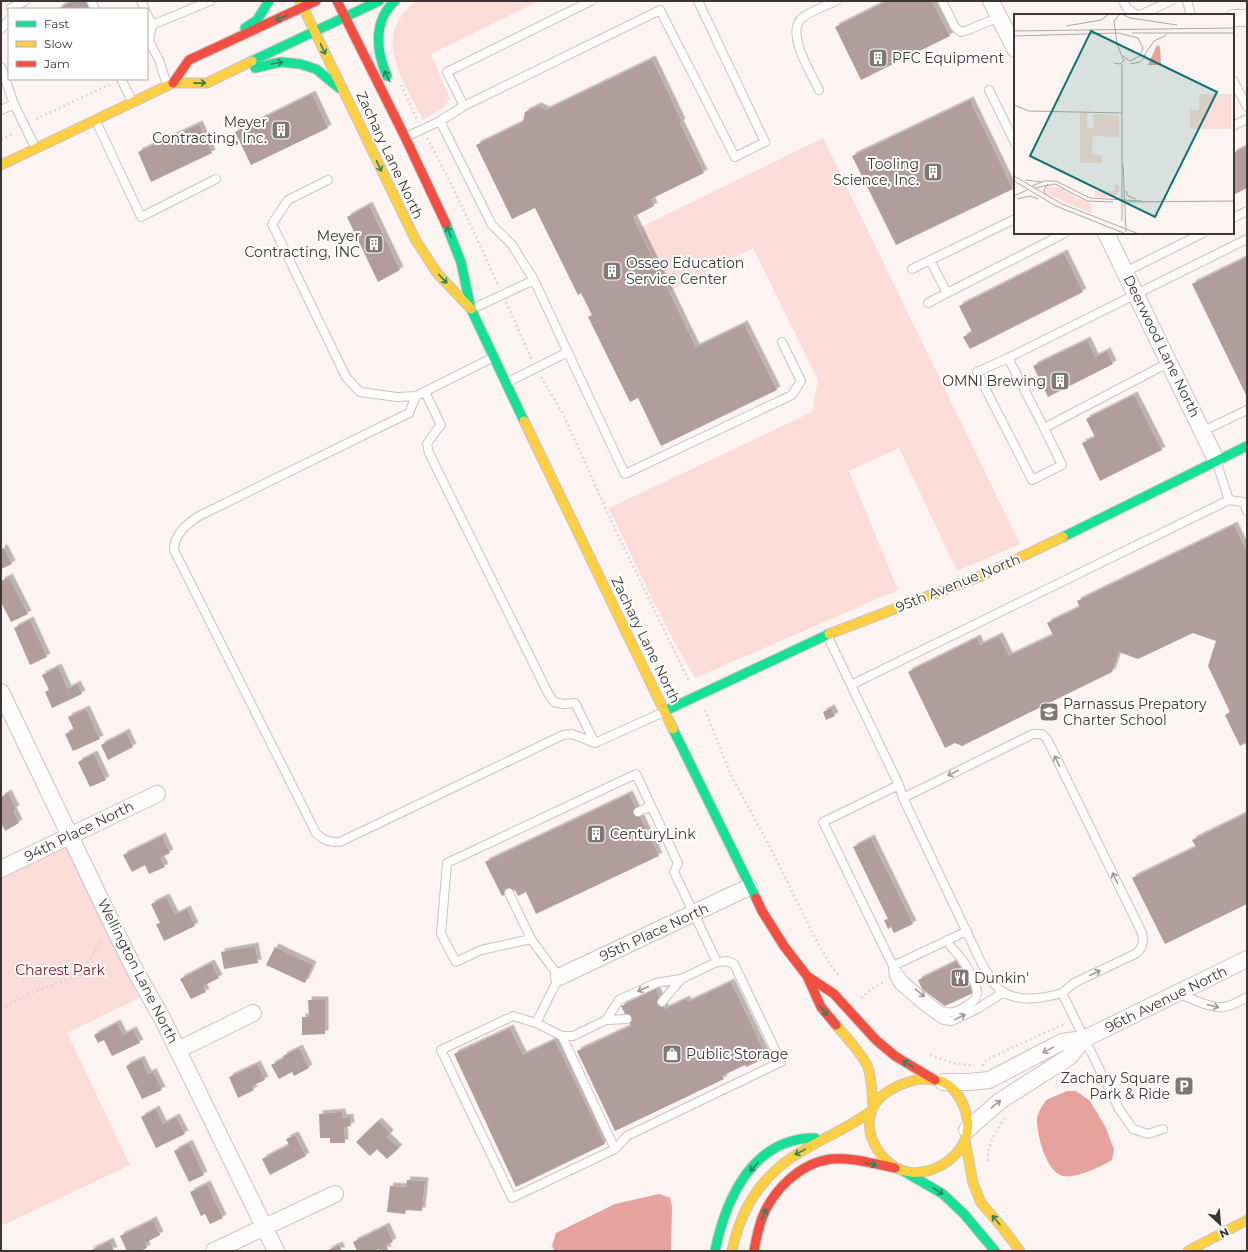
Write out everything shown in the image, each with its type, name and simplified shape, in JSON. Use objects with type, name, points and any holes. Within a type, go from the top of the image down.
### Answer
[{"type":"main road","points":[[230,41],[238,32],[257,20],[269,1]]},
{"type":"main road","points":[[170,84],[189,60],[302,4],[316,1]]},
{"type":"main road","name":"Zachary Lane North","points":[[337,1],[424,176],[461,262],[471,309],[493,357],[749,886],[773,929],[807,976],[821,1007],[857,1050],[866,1066],[871,1082],[872,1109]]},
{"type":"main road","points":[[1,165],[170,84],[207,83],[379,1]]},
{"type":"main road","points":[[389,82],[380,63],[377,36],[385,15],[395,1]]},
{"type":"main road","name":"Zachary Lane North","points":[[302,4],[415,239],[437,272],[471,309]]},
{"type":"main road","points":[[225,74],[281,62],[300,64],[316,69],[345,94]]},
{"type":"main road","points":[[413,129],[420,143]]},
{"type":"main road","points":[[423,156],[424,176]]},
{"type":"main road","name":"95th Avenue North","points":[[665,711],[827,635],[981,576],[1021,558],[1216,460],[1247,446]]},
{"type":"main road","name":"Zachary Lane North","points":[[807,976],[834,994],[876,1040],[895,1056],[939,1081]]},
{"type":"main road","points":[[732,1251],[739,1221],[757,1190],[776,1168],[794,1156],[856,1123],[894,1087],[906,1081],[919,1079],[939,1081],[952,1090],[963,1104],[967,1117],[966,1135],[973,1183],[981,1203],[1020,1251]]},
{"type":"main road","points":[[872,1109],[869,1123],[870,1132],[875,1145],[883,1158],[900,1170],[943,1194],[964,1214],[995,1251]]},
{"type":"main road","points":[[754,1251],[756,1238],[763,1216],[769,1204],[787,1181],[801,1170],[816,1162],[843,1159],[917,1173],[940,1166],[958,1150],[966,1135]]},
{"type":"main road","points":[[715,1251],[720,1227],[730,1202],[741,1183],[761,1159],[788,1141],[804,1138],[826,1139]]},
{"type":"main road","points":[[1188,1251],[1247,1220]]},
{"type":"street","points":[[991,1],[1014,47]]},
{"type":"street","points":[[1234,18],[1247,18]]},
{"type":"street","name":"Deerwood Lane North","points":[[1106,234],[1170,362],[1216,460]]},
{"type":"street","name":"Wellington Lane North","points":[[1,692],[116,932],[178,1050],[276,1251]]},
{"type":"street","name":"94th Place North","points":[[1,869],[157,794]]},
{"type":"street","name":"95th Place North","points":[[559,977],[694,914],[749,886]]},
{"type":"street","name":"96th Avenue North","points":[[939,1081],[969,1082],[989,1080],[1062,1042],[1084,1040],[1247,959]]},
{"type":"street","points":[[178,1050],[253,1013]]},
{"type":"street","name":"96th Avenue North","points":[[966,1135],[1000,1101],[1069,1057],[1084,1040]]},
{"type":"street","points":[[214,1251],[335,1194]]},
{"type":"lane","points":[[10,6],[25,1]]},
{"type":"lane","points":[[152,25],[210,1]]},
{"type":"lane","points":[[464,106],[447,72],[591,1]]},
{"type":"lane","points":[[405,137],[413,129],[440,121],[464,106],[660,10],[735,157],[765,142],[698,1]]},
{"type":"lane","points":[[819,90],[797,43],[796,30],[802,18],[836,1]]},
{"type":"lane","points":[[942,1],[955,27],[961,32],[999,17]]},
{"type":"lane","points":[[1123,1],[1126,8],[1135,14]]},
{"type":"lane","points":[[1142,14],[1171,1]]},
{"type":"lane","points":[[1187,1],[1191,14]]},
{"type":"lane","points":[[148,16],[152,25],[149,41],[170,84]]},
{"type":"lane","points":[[1,67],[14,104],[36,148]]},
{"type":"lane","points":[[117,81],[132,102]]},
{"type":"lane","points":[[1234,82],[1247,107]]},
{"type":"lane","points":[[989,90],[1014,141]]},
{"type":"lane","points":[[1,110],[14,104]]},
{"type":"lane","points":[[1234,126],[1247,119]]},
{"type":"lane","points":[[96,120],[141,216],[216,179]]},
{"type":"lane","points":[[440,121],[492,224],[512,245],[534,280],[625,474],[792,395],[801,381],[782,342]]},
{"type":"lane","points":[[328,180],[288,200],[272,224],[346,377],[360,392],[397,397],[416,396],[493,357]]},
{"type":"lane","points":[[1234,218],[1247,211]]},
{"type":"lane","points":[[912,268],[1014,219]]},
{"type":"lane","points":[[928,303],[1062,234]]},
{"type":"lane","points":[[1125,272],[1201,234]]},
{"type":"lane","points":[[1008,358],[1062,465],[1032,480],[977,372],[1247,239]]},
{"type":"lane","points":[[930,260],[947,293]]},
{"type":"lane","points":[[471,309],[534,280]]},
{"type":"lane","points":[[506,383],[568,352]]},
{"type":"lane","points":[[1044,428],[1170,362]]},
{"type":"lane","points":[[425,392],[441,425],[427,444],[429,453],[548,694],[554,702],[563,704],[575,702],[595,743]]},
{"type":"lane","points":[[416,396],[409,413],[200,516],[186,524],[174,543],[174,550],[316,833],[328,842],[340,842],[563,734],[572,734],[595,743],[665,711]]},
{"type":"lane","points":[[1203,431],[1247,410]]},
{"type":"lane","points":[[1216,460],[1229,500]]},
{"type":"lane","points":[[851,685],[1229,500],[1243,502],[1247,511]]},
{"type":"lane","points":[[827,635],[899,785],[902,798],[982,964],[996,985],[1004,992],[1015,997],[1048,997],[1062,993],[1074,983],[1137,952],[1142,947],[1144,941],[1142,933],[1047,739],[1042,734],[1033,734],[902,798]]},
{"type":"lane","points":[[531,939],[481,950],[456,962],[441,934],[447,863],[636,774],[678,863],[674,872],[717,962]]},
{"type":"lane","points":[[899,785],[823,822],[892,966],[904,981],[943,1012],[952,1013],[974,1001],[977,992],[965,966],[951,948],[947,940]]},
{"type":"lane","points":[[638,812],[651,806]]},
{"type":"lane","points":[[509,893],[531,939],[559,977],[536,1024]]},
{"type":"lane","points":[[892,966],[967,931]]},
{"type":"lane","points":[[606,1020],[620,1000],[656,983],[681,980],[717,962],[727,961],[734,964],[781,1062],[627,1136],[615,1149],[512,1198],[441,1050],[513,1016],[536,1024],[562,1036],[573,1036],[606,1020],[627,1018]]},
{"type":"lane","points":[[892,966],[898,985],[943,1020],[952,1021],[977,1009],[1004,992]]},
{"type":"lane","points":[[662,1002],[681,980]]},
{"type":"lane","points":[[1062,993],[1119,1109],[1133,1129],[1148,1134],[1163,1130]]},
{"type":"lane","points":[[1178,993],[1214,1007],[1232,1005],[1247,997]]},
{"type":"lane","points":[[562,1036],[615,1149]]},
{"type":"path","points":[[36,119],[117,81]]},
{"type":"path","points":[[1,140],[12,134]]},
{"type":"path","points":[[426,135],[467,216],[497,283]]},
{"type":"path","points":[[507,305],[532,360]]},
{"type":"path","points":[[542,378],[563,414],[617,534],[691,685]]},
{"type":"path","points":[[703,706],[730,773],[771,849],[814,936],[830,964],[842,980]]},
{"type":"path","points":[[1,1009],[31,992],[81,975],[100,942],[116,932]]},
{"type":"path","points":[[855,993],[865,1003]]},
{"type":"path","points":[[983,1067],[984,1062],[988,1059],[1074,1018]]},
{"type":"path","points":[[925,1053],[953,1063],[988,1067]]},
{"type":"path","points":[[988,1164],[987,1156],[995,1132],[1008,1113]]},
{"type":"green space","points":[[417,1],[539,1],[431,54],[450,99],[445,107],[423,120],[400,74],[395,58],[393,43],[395,28],[403,14]]},
{"type":"green space","points":[[823,138],[1020,544],[957,571],[899,448],[849,471],[898,590],[695,678],[660,615],[609,508],[812,412],[818,380],[753,248],[670,291],[639,228]]},
{"type":"green space","name":"Charest Park","points":[[66,846],[139,998],[67,1033],[130,1165],[1,1226],[1,877]]},
{"type":"shaded area","points":[[1067,1091],[1076,1091],[1090,1101],[1106,1128],[1114,1150],[1112,1160],[1108,1163],[1074,1176],[1063,1176],[1052,1168],[1044,1152],[1037,1127],[1037,1117],[1046,1100]]},
{"type":"shaded area","points":[[659,1194],[670,1198],[672,1207],[671,1251],[555,1251],[552,1246],[556,1233],[615,1204]]},
{"type":"building","points":[[73,1],[87,1],[90,8],[59,8]]},
{"type":"building","name":"PFC Equipment","points":[[887,1],[932,1],[950,36],[861,80],[835,27]]},
{"type":"building","name":"Osseo Education Service Center","points":[[652,59],[704,173],[651,199],[654,206],[633,217],[696,347],[744,324],[777,390],[661,446],[638,398],[630,402],[588,317],[592,315],[581,293],[578,295],[535,208],[512,219],[476,145],[523,122],[525,112],[538,106],[546,110]]},
{"type":"building","name":"Meyer Contracting, Inc.","points":[[312,94],[328,128],[251,165],[235,132]]},
{"type":"building","name":"Tooling Science, Inc.","points":[[970,100],[1013,189],[896,245],[852,156]]},
{"type":"building","name":"Meyer Contracting, Inc.","points":[[199,124],[212,153],[151,182],[138,152]]},
{"type":"building","points":[[1247,146],[1247,188],[1234,194],[1234,152]]},
{"type":"building","name":"Meyer Contracting, INC","points":[[369,205],[400,270],[378,282],[347,217]]},
{"type":"building","points":[[1064,253],[1083,292],[970,349],[963,337],[972,332],[959,306]]},
{"type":"building","points":[[1247,257],[1247,394],[1246,395],[1192,284]]},
{"type":"building","name":"OMNI Brewing","points":[[1087,340],[1095,357],[1107,351],[1113,364],[1048,397],[1033,366]]},
{"type":"building","points":[[1134,395],[1162,450],[1100,481],[1082,443],[1095,437],[1086,419]]},
{"type":"building","name":"Parnassus Prepatory Charter School","points":[[1234,525],[1247,552],[1247,748],[1245,743],[1240,746],[1225,715],[1230,712],[1208,666],[1216,641],[1193,633],[1138,659],[1119,652],[1112,672],[962,746],[955,743],[945,748],[908,672],[977,638],[980,645],[999,636],[1009,656],[1053,635],[1047,623],[1080,607],[1077,601]]},
{"type":"building","points":[[4,548],[12,564],[1,569],[1,549]]},
{"type":"building","points":[[9,577],[28,614],[11,622],[1,602],[1,581]]},
{"type":"building","points":[[30,620],[47,657],[30,665],[14,628]]},
{"type":"building","points":[[58,667],[68,689],[77,684],[82,694],[52,708],[45,692],[49,690],[42,675]]},
{"type":"building","points":[[831,708],[835,716],[826,720],[823,712]]},
{"type":"building","points":[[86,709],[100,739],[73,751],[65,734],[74,730],[68,717]]},
{"type":"building","points":[[126,732],[133,747],[108,760],[101,745]]},
{"type":"building","points":[[94,754],[106,780],[90,787],[78,762]]},
{"type":"building","points":[[8,793],[16,809],[13,810],[19,823],[5,831],[1,823],[1,797]]},
{"type":"building","name":"CenturyLink","points":[[629,794],[659,856],[536,914],[526,892],[518,896],[515,890],[502,896],[485,862]]},
{"type":"building","points":[[1247,813],[1247,904],[1165,944],[1132,878],[1196,847],[1192,840]]},
{"type":"building","points":[[162,836],[170,853],[160,858],[165,867],[149,874],[145,865],[132,872],[123,855]]},
{"type":"building","points":[[871,838],[913,924],[894,933],[891,927],[888,929],[884,920],[888,919],[853,847]]},
{"type":"building","points":[[166,897],[175,915],[187,909],[195,926],[164,941],[156,924],[160,923],[151,904]]},
{"type":"building","points":[[255,946],[258,963],[224,969],[221,952]]},
{"type":"building","points":[[275,947],[313,965],[305,983],[266,965]]},
{"type":"building","points":[[957,961],[973,993],[945,1006],[922,989],[918,980]]},
{"type":"building","points":[[211,963],[219,978],[203,986],[206,992],[191,999],[180,979]]},
{"type":"building","name":"Public Storage","points":[[731,982],[767,1057],[722,1076],[724,1079],[615,1131],[577,1051],[631,1026],[621,1006],[656,989],[665,1009],[686,999],[688,1002]]},
{"type":"building","points":[[308,1000],[325,1000],[325,1034],[302,1035],[302,1017],[309,1017]]},
{"type":"building","points":[[117,1023],[123,1035],[133,1030],[140,1043],[112,1056],[104,1040],[98,1043],[94,1035]]},
{"type":"building","points":[[510,1028],[523,1055],[555,1040],[605,1144],[516,1187],[454,1054]]},
{"type":"building","points":[[299,1048],[309,1068],[294,1076],[292,1072],[279,1079],[271,1065],[284,1058],[283,1056]]},
{"type":"building","points":[[141,1059],[148,1074],[153,1072],[162,1090],[142,1099],[126,1066]]},
{"type":"building","points":[[257,1064],[265,1080],[252,1086],[254,1090],[238,1098],[229,1077]]},
{"type":"building","points":[[156,1109],[163,1124],[176,1117],[185,1134],[156,1148],[141,1117]]},
{"type":"building","points":[[342,1112],[343,1118],[350,1117],[351,1126],[344,1127],[345,1143],[330,1143],[330,1138],[320,1138],[319,1114]]},
{"type":"building","points":[[378,1121],[390,1133],[387,1137],[399,1148],[387,1159],[377,1149],[370,1156],[356,1142]]},
{"type":"building","points":[[295,1135],[306,1156],[270,1175],[262,1159],[289,1145],[286,1139]]},
{"type":"building","points":[[189,1143],[204,1175],[189,1182],[174,1151]]},
{"type":"building","points":[[407,1180],[425,1181],[422,1211],[406,1210],[405,1214],[387,1212],[390,1186],[406,1187]]},
{"type":"building","points":[[207,1184],[223,1218],[210,1224],[205,1214],[201,1216],[190,1192]]},
{"type":"building","points":[[153,1220],[160,1235],[145,1243],[147,1248],[141,1251],[127,1251],[120,1236]]},
{"type":"building","points":[[386,1226],[393,1242],[386,1245],[388,1250],[380,1251],[379,1249],[374,1251],[357,1251],[353,1242]]},
{"type":"building","points":[[110,1241],[114,1251],[89,1251]]},
{"type":"building","points":[[339,1245],[342,1251],[326,1251]]},
{"type":"traffic: fast","points":[[245,28],[257,20],[269,1]]},
{"type":"traffic: fast","points":[[252,61],[379,1]]},
{"type":"traffic: fast","points":[[387,76],[379,47],[380,27],[388,9],[395,1]]},
{"type":"traffic: fast","points":[[255,68],[281,62],[300,64],[316,69],[339,88]]},
{"type":"traffic: fast","points":[[446,224],[461,262],[471,309],[524,421]]},
{"type":"traffic: fast","points":[[1063,537],[1247,446]]},
{"type":"traffic: fast","points":[[665,711],[829,634]]},
{"type":"traffic: fast","points":[[673,729],[756,898]]},
{"type":"traffic: fast","points":[[715,1251],[720,1231],[735,1192],[746,1175],[759,1160],[775,1148],[793,1141],[815,1138]]},
{"type":"traffic: fast","points":[[905,1172],[943,1194],[964,1214],[995,1251]]},
{"type":"traffic: slow","points":[[300,1],[415,239],[437,273],[471,309]]},
{"type":"traffic: slow","points":[[1,165],[173,83],[207,83],[252,61]]},
{"type":"traffic: slow","points":[[524,421],[673,729]]},
{"type":"traffic: slow","points":[[829,634],[981,576],[1063,537]]},
{"type":"traffic: slow","points":[[836,1025],[864,1059],[867,1065],[871,1080],[873,1106]]},
{"type":"traffic: slow","points":[[919,1079],[940,1081],[950,1086],[956,1092],[964,1107],[968,1124],[965,1140],[960,1149],[952,1157],[933,1169],[923,1172],[912,1172],[902,1170],[892,1165],[882,1156],[871,1136],[869,1124],[871,1113],[875,1104],[881,1097],[898,1086],[919,1079]]},
{"type":"traffic: slow","points":[[732,1251],[741,1220],[756,1192],[766,1180],[790,1159],[870,1112]]},
{"type":"traffic: slow","points":[[965,1140],[973,1183],[981,1203],[1020,1251]]},
{"type":"traffic: slow","points":[[1188,1251],[1247,1220]]},
{"type":"traffic: jam","points":[[173,83],[189,60],[316,1]]},
{"type":"traffic: jam","points":[[337,1],[405,137],[446,224]]},
{"type":"traffic: jam","points":[[756,898],[762,911],[784,946],[807,976],[821,1007],[836,1025]]},
{"type":"traffic: jam","points":[[807,976],[834,994],[876,1040],[895,1056],[935,1080]]},
{"type":"traffic: jam","points":[[754,1251],[758,1230],[767,1208],[780,1188],[798,1172],[809,1166],[831,1159],[863,1161],[895,1168]]},
{"type":"place","name":"PFC Equipment","points":[[878,58]]},
{"type":"place","name":"Meyer Contracting, Inc.","points":[[281,130]]},
{"type":"place","name":"Tooling Science, Inc.","points":[[933,172]]},
{"type":"place","name":"Meyer Contracting, INC","points":[[374,244]]},
{"type":"place","name":"Osseo Education Service Center","points":[[612,271]]},
{"type":"place","name":"OMNI Brewing","points":[[1060,381]]},
{"type":"place","name":"Parnassus Prepatory Charter School","points":[[1049,712]]},
{"type":"place","name":"CenturyLink","points":[[596,834]]},
{"type":"place","name":"Dunkin'","points":[[960,978]]},
{"type":"place","name":"Public Storage","points":[[672,1054]]},
{"type":"place","name":"Zachary Square Park & Ride","points":[[1184,1086]]}]
